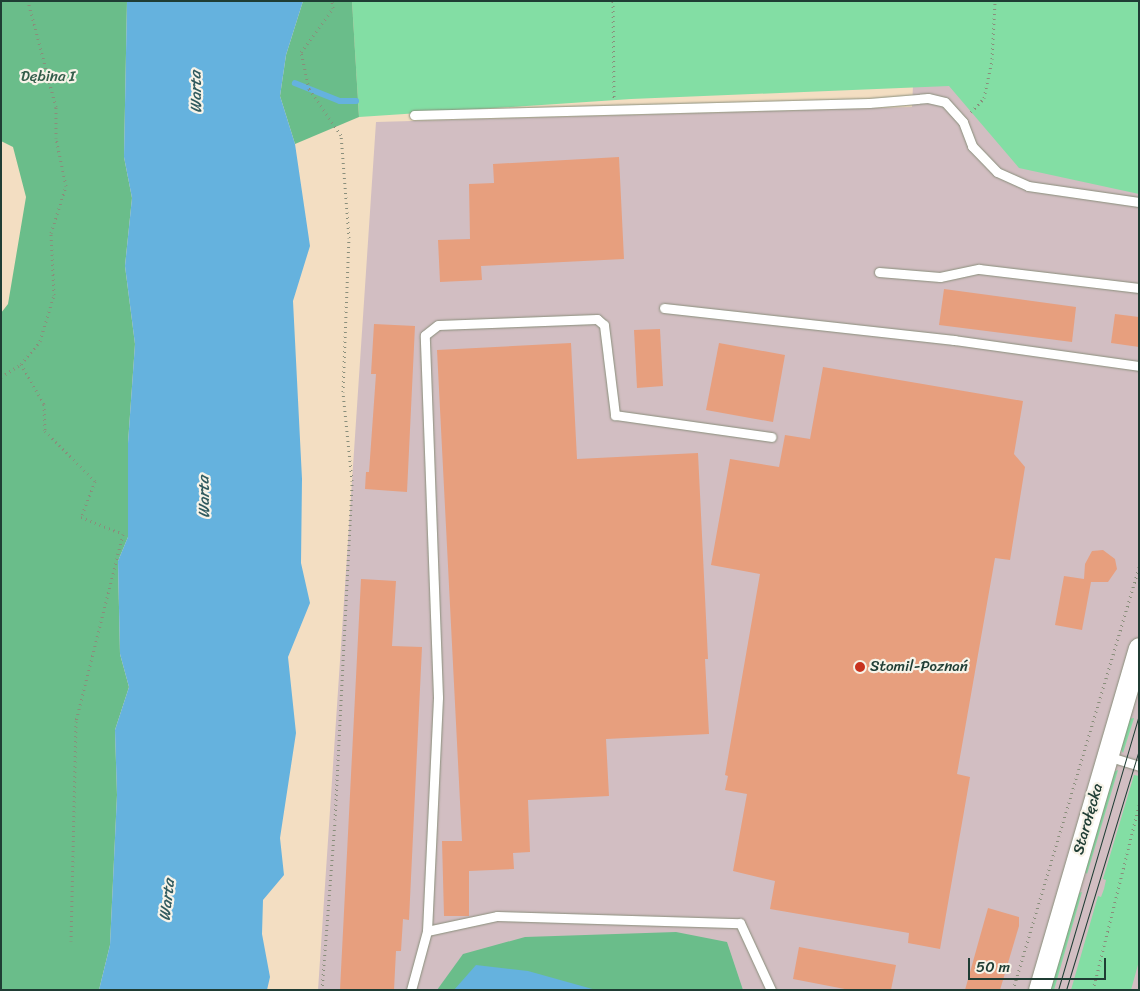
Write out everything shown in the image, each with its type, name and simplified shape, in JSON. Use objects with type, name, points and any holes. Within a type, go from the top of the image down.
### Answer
[{"type":"street","name":"Starołęcka","points":[[1039,990],[1139,648]]},
{"type":"lane","points":[[414,115],[869,103],[928,98],[945,102],[963,122],[972,146],[997,172],[1028,186],[1139,202]]},
{"type":"lane","points":[[879,272],[940,276],[978,269],[1139,288]]},
{"type":"lane","points":[[664,308],[954,340],[1139,366]]},
{"type":"lane","points":[[411,990],[427,931],[438,697],[426,335],[438,325],[597,319],[604,325],[615,414],[771,437]]},
{"type":"lane","points":[[1107,756],[1139,766]]},
{"type":"lane","points":[[427,931],[497,916],[740,923],[770,990]]},
{"type":"path","points":[[1,377],[21,364],[40,341],[54,295],[51,232],[66,186],[56,138],[56,107],[28,1]]},
{"type":"path","points":[[322,990],[335,820],[352,481],[344,392],[349,238],[341,135],[309,89],[301,52],[333,8],[332,1]]},
{"type":"path","points":[[613,1],[614,109]]},
{"type":"path","points":[[963,122],[984,98],[992,59],[995,1]]},
{"type":"path","points":[[21,364],[44,404],[45,431],[95,481],[81,517],[123,534],[76,721],[72,940]]},
{"type":"path","points":[[1013,990],[1139,566]]},
{"type":"path","points":[[1093,990],[1139,805]]},
{"type":"shaded area","points":[[917,1],[1139,1],[1139,990],[318,990],[376,122],[912,107]]},
{"type":"green space","name":"Dębina I","points":[[1,1],[127,1],[124,157],[132,198],[125,266],[135,344],[128,443],[128,537],[118,561],[120,654],[129,687],[115,730],[117,795],[110,945],[99,990],[1,990],[1,313],[8,304],[26,197],[13,147],[1,141]]},
{"type":"green space","points":[[303,1],[352,1],[359,117],[295,144],[280,96],[286,55]]},
{"type":"green space","points":[[352,1],[1139,1],[1139,194],[1019,168],[949,86],[631,99],[359,117]]},
{"type":"green space","points":[[1134,718],[1123,753],[1120,748],[1129,719]]},
{"type":"green space","points":[[1118,770],[1087,874],[1084,870],[1113,772]]},
{"type":"green space","points":[[1134,775],[1139,776],[1139,961],[1131,990],[1071,990],[1098,896],[1101,897],[1104,889],[1106,880],[1103,879]]},
{"type":"green space","points":[[1082,892],[1054,990],[1050,990],[1077,894]]},
{"type":"green space","points":[[676,932],[727,942],[743,990],[437,990],[463,954],[525,937]]},
{"type":"water","name":"Warta","points":[[127,1],[303,1],[286,55],[280,96],[295,144],[310,246],[293,301],[302,479],[301,563],[310,603],[288,657],[296,733],[280,838],[284,875],[263,900],[262,934],[270,977],[267,990],[99,990],[110,945],[117,795],[115,730],[129,687],[120,654],[118,561],[128,537],[128,443],[135,344],[125,266],[132,198],[124,157]]},
{"type":"water","points":[[476,965],[528,971],[596,990],[454,990]]},
{"type":"building","points":[[619,157],[624,259],[481,266],[482,280],[440,282],[438,240],[470,239],[469,184],[494,183],[493,164]]},
{"type":"building","points":[[944,289],[1076,307],[1072,342],[939,325]]},
{"type":"building","points":[[1115,314],[1139,317],[1139,347],[1111,343]]},
{"type":"building","points":[[374,324],[415,326],[407,492],[365,489],[366,472],[369,472],[376,374],[371,374]]},
{"type":"building","points":[[660,329],[663,386],[637,388],[634,330]]},
{"type":"building","points":[[571,343],[577,459],[698,453],[708,659],[705,659],[709,734],[606,739],[609,796],[528,800],[530,852],[513,853],[514,869],[469,871],[469,916],[444,916],[442,841],[462,841],[437,350]]},
{"type":"building","points":[[719,343],[785,355],[773,422],[706,410]]},
{"type":"building","name":"Stomil-Poznań","points":[[823,367],[1023,401],[1014,454],[1025,467],[1010,560],[995,558],[957,774],[970,777],[940,949],[908,943],[909,933],[770,909],[775,881],[733,871],[747,794],[725,790],[728,776],[725,775],[760,574],[711,565],[730,459],[779,467],[785,435],[810,439]]},
{"type":"building","points":[[1103,550],[1115,559],[1117,569],[1108,582],[1091,582],[1082,630],[1055,625],[1064,576],[1084,579],[1085,564],[1092,551]]},
{"type":"building","points":[[361,579],[396,581],[392,646],[422,647],[409,920],[403,919],[401,951],[396,951],[394,990],[340,990]]},
{"type":"building","points":[[988,908],[1019,917],[1019,926],[1000,990],[965,990]]},
{"type":"building","points":[[799,947],[896,965],[891,990],[850,990],[793,979]]},
{"type":"waterway","points":[[295,83],[340,101],[356,101]]},
{"type":"tram line","points":[[1058,990],[1139,715]]},
{"type":"tram line","points":[[1066,990],[1139,749]]},
{"type":"place","name":"Stomil-Poznań","points":[[860,667]]}]
